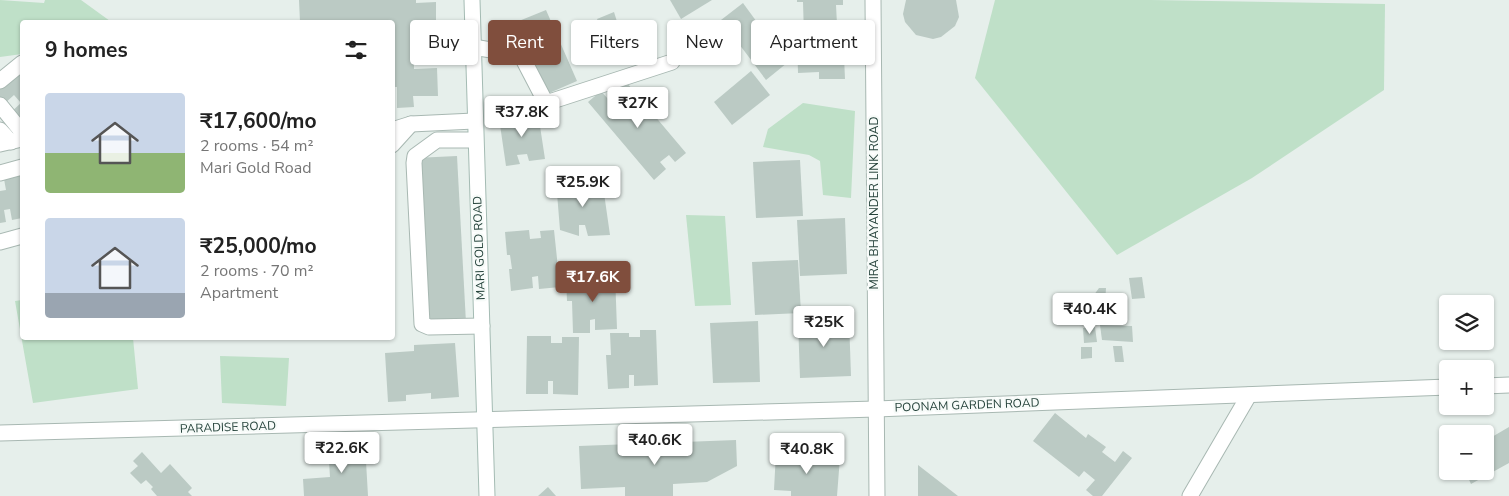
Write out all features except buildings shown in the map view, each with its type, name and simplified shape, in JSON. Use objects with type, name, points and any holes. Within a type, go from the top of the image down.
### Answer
[{"type":"street","name":"MARI GOLD ROAD","points":[[472,0],[472,20]]},
{"type":"street","name":"MIRA BHAYANDER LINK ROAD","points":[[872,0],[877,496]]},
{"type":"street","points":[[478,48],[520,55],[546,103],[667,64]]},
{"type":"street","points":[[0,81],[20,65]]},
{"type":"street","name":"MARI GOLD ROAD","points":[[473,65],[474,140],[486,419],[487,496]]},
{"type":"street","points":[[0,105],[16,135]]},
{"type":"street","points":[[395,129],[411,124],[474,121]]},
{"type":"street","points":[[395,142],[411,124]]},
{"type":"street","points":[[0,130],[16,135]]},
{"type":"street","points":[[474,140],[437,140],[415,156],[414,162],[422,324],[429,327],[482,326]]},
{"type":"street","points":[[0,173],[20,168]]},
{"type":"street","points":[[0,242],[20,237]]},
{"type":"street","points":[[1494,386],[1509,385]]},
{"type":"street","name":"POONAM GARDEN ROAD","points":[[486,419],[876,409],[1439,387]]},
{"type":"street","points":[[1190,496],[1249,395]]},
{"type":"street","name":"PARADISE ROAD","points":[[0,433],[486,419]]},
{"type":"green space","points":[[0,0],[44,3],[45,0],[81,0],[109,20],[20,20],[20,54],[0,57]]},
{"type":"green space","points":[[995,0],[1151,0],[1385,4],[1384,90],[1252,178],[1117,255],[975,78]]},
{"type":"green space","points":[[803,103],[855,111],[851,198],[823,195],[820,161],[809,155],[763,147],[768,129]]},
{"type":"green space","points":[[686,215],[725,216],[731,305],[695,306]]},
{"type":"green space","points":[[20,300],[20,329],[15,301]]},
{"type":"green space","points":[[22,340],[133,340],[138,389],[33,403]]},
{"type":"green space","points":[[220,356],[289,358],[286,406],[222,403]]}]
